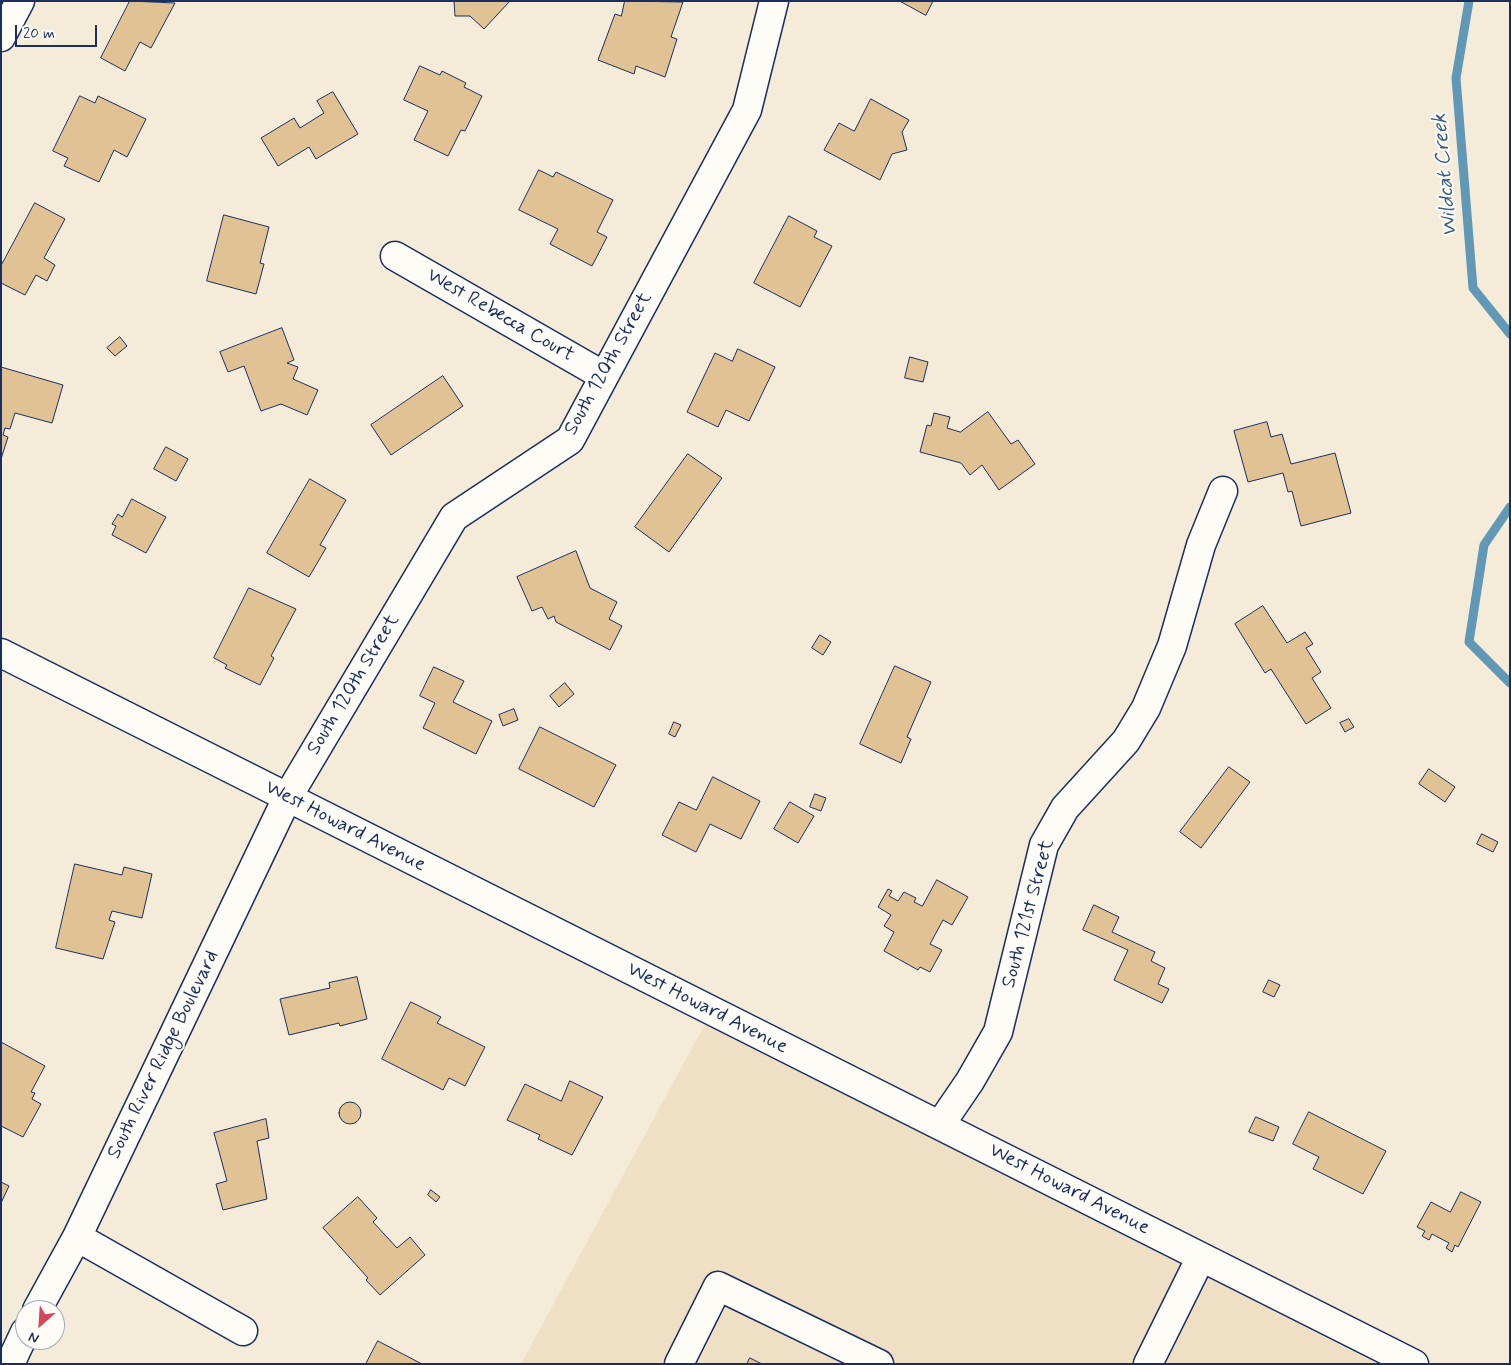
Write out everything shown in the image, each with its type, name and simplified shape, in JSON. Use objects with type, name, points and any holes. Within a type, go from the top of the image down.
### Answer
[{"type":"street","points":[[1,37],[20,1]]},
{"type":"street","name":"South 120th Street","points":[[287,798],[454,517],[570,440],[747,110],[774,1]]},
{"type":"street","name":"West Rebecca Court","points":[[395,256],[604,376]]},
{"type":"street","name":"South 121st Street","points":[[940,1125],[970,1082],[998,1032],[1044,845],[1065,808],[1126,741],[1146,708],[1172,646],[1201,545],[1223,491]]},
{"type":"street","name":"West Howard Avenue","points":[[1,653],[1414,1364]]},
{"type":"street","name":"South River Ridge Boulevard","points":[[42,1300],[77,1237],[287,798]]},
{"type":"street","points":[[77,1237],[244,1331]]},
{"type":"street","points":[[1148,1364],[1200,1257]]},
{"type":"street","points":[[679,1364],[718,1286],[880,1364]]},
{"type":"street","points":[[10,1364],[17,1350]]},
{"type":"shaded area","points":[[705,1024],[1378,1364],[521,1364]]},
{"type":"building","points":[[130,1],[175,3],[151,48],[140,42],[125,71],[101,58]]},
{"type":"building","points":[[454,1],[510,1],[484,29],[470,16],[455,16]]},
{"type":"building","points":[[625,1],[683,2],[671,37],[677,39],[665,77],[636,66],[634,74],[598,60],[615,14],[621,16]]},
{"type":"building","points":[[900,1],[933,1],[926,15]]},
{"type":"building","points":[[420,66],[440,75],[442,71],[466,83],[464,87],[482,96],[465,131],[461,130],[448,156],[414,140],[428,111],[404,100]]},
{"type":"building","points":[[333,92],[358,134],[316,159],[309,147],[278,166],[261,138],[294,118],[300,128],[324,113],[317,101]]},
{"type":"building","points":[[80,96],[95,103],[98,96],[146,119],[127,157],[114,150],[99,182],[64,166],[68,158],[53,151]]},
{"type":"building","points":[[871,99],[909,120],[902,132],[907,150],[892,154],[880,180],[824,150],[839,123],[854,131]]},
{"type":"building","points":[[539,170],[553,177],[556,172],[613,200],[597,232],[607,237],[592,266],[550,244],[558,229],[519,210]]},
{"type":"building","points":[[35,203],[65,219],[44,258],[55,265],[47,281],[36,275],[25,295],[1,283],[1,266]]},
{"type":"building","points":[[224,215],[269,227],[260,263],[264,264],[256,294],[207,281]]},
{"type":"building","points":[[789,216],[817,231],[814,237],[832,246],[800,307],[754,283]]},
{"type":"building","points":[[282,328],[294,360],[287,363],[298,367],[293,379],[318,390],[307,415],[281,404],[261,411],[244,366],[228,372],[220,352]]},
{"type":"building","points":[[120,337],[127,346],[115,356],[107,348]]},
{"type":"building","points":[[738,349],[775,367],[749,421],[726,410],[718,427],[687,412],[715,353],[732,361]]},
{"type":"building","points":[[910,357],[928,362],[923,382],[905,378]]},
{"type":"building","points":[[1,367],[63,385],[52,423],[15,413],[10,429],[5,428],[3,435],[8,437],[1,459]]},
{"type":"building","points":[[443,376],[463,406],[391,455],[371,425]]},
{"type":"building","points":[[988,412],[1011,444],[1018,440],[1035,464],[999,490],[982,465],[970,475],[961,463],[920,452],[927,425],[931,426],[934,413],[950,417],[947,428],[960,432]]},
{"type":"building","points":[[1267,422],[1271,437],[1282,434],[1291,464],[1335,453],[1351,513],[1301,526],[1292,491],[1288,492],[1283,473],[1248,482],[1234,431]]},
{"type":"building","points":[[166,447],[188,459],[176,481],[154,469]]},
{"type":"building","points":[[688,454],[722,478],[669,552],[635,527]]},
{"type":"building","points":[[310,479],[346,500],[320,545],[326,548],[309,577],[267,553]]},
{"type":"building","points":[[132,499],[166,517],[146,553],[112,535],[116,526],[112,524],[118,514],[122,517]]},
{"type":"building","points":[[576,551],[590,588],[617,602],[609,619],[622,626],[610,650],[556,622],[554,616],[548,619],[542,607],[532,611],[517,577]]},
{"type":"building","points":[[249,588],[296,609],[271,656],[274,658],[260,685],[225,668],[227,665],[214,658]]},
{"type":"building","points":[[1263,606],[1287,643],[1305,632],[1313,644],[1306,648],[1321,672],[1312,678],[1331,708],[1306,724],[1271,669],[1265,673],[1235,624]]},
{"type":"building","points":[[820,635],[831,642],[823,655],[812,648]]},
{"type":"building","points":[[895,666],[931,682],[907,737],[911,739],[901,763],[860,744]]},
{"type":"building","points":[[434,667],[464,681],[453,702],[492,721],[476,754],[423,728],[435,703],[420,696]]},
{"type":"building","points":[[565,683],[574,694],[559,707],[550,696]]},
{"type":"building","points":[[514,709],[518,720],[503,726],[499,715]]},
{"type":"building","points":[[1349,719],[1354,727],[1345,732],[1340,723]]},
{"type":"building","points":[[674,722],[681,725],[675,737],[669,734]]},
{"type":"building","points":[[540,727],[616,765],[594,807],[519,769]]},
{"type":"building","points":[[1229,767],[1250,782],[1201,848],[1180,832]]},
{"type":"building","points":[[1429,769],[1455,787],[1445,802],[1419,784]]},
{"type":"building","points":[[713,777],[760,801],[741,839],[710,824],[696,852],[662,835],[679,802],[696,810]]},
{"type":"building","points":[[815,794],[826,798],[821,811],[810,807]]},
{"type":"building","points":[[790,802],[814,816],[798,843],[774,829]]},
{"type":"building","points":[[1482,834],[1498,842],[1493,852],[1477,844]]},
{"type":"building","points":[[75,864],[122,875],[124,867],[152,874],[142,918],[112,911],[109,920],[115,922],[103,959],[56,948]]},
{"type":"building","points":[[937,880],[968,897],[952,925],[943,920],[930,944],[942,950],[930,972],[920,967],[918,970],[884,951],[894,932],[884,926],[891,915],[878,907],[888,889],[892,891],[889,896],[898,901],[904,892],[916,898],[914,902],[922,906]]},
{"type":"building","points":[[1094,905],[1119,917],[1112,932],[1155,952],[1151,961],[1165,968],[1158,984],[1169,989],[1162,1003],[1114,980],[1128,950],[1083,930]]},
{"type":"building","points":[[357,977],[367,1019],[340,1026],[339,1023],[289,1035],[280,999],[330,988],[329,983]]},
{"type":"building","points":[[1269,980],[1280,985],[1274,997],[1263,992]]},
{"type":"building","points":[[411,1002],[441,1017],[437,1023],[485,1047],[465,1086],[449,1078],[443,1090],[382,1059]]},
{"type":"building","points":[[1,1042],[45,1066],[31,1092],[35,1093],[32,1099],[41,1104],[23,1137],[1,1126]]},
{"type":"building","points":[[570,1081],[603,1097],[572,1155],[538,1139],[540,1135],[507,1120],[525,1084],[561,1101]]},
{"type":"building","points":[[350,1102],[358,1105],[361,1113],[358,1121],[350,1124],[342,1121],[339,1113],[342,1105]]},
{"type":"building","points":[[1309,1112],[1386,1151],[1363,1194],[1313,1169],[1319,1157],[1293,1144]]},
{"type":"building","points":[[1256,1117],[1279,1127],[1273,1141],[1249,1132]]},
{"type":"building","points":[[266,1119],[269,1138],[257,1141],[267,1199],[223,1210],[216,1184],[227,1181],[214,1133]]},
{"type":"building","points":[[1,1182],[9,1186],[1,1203]]},
{"type":"building","points":[[431,1190],[440,1197],[436,1202],[428,1195]]},
{"type":"building","points":[[1461,1192],[1481,1202],[1458,1247],[1455,1245],[1452,1252],[1446,1248],[1449,1243],[1432,1234],[1429,1240],[1422,1236],[1425,1231],[1417,1227],[1431,1202],[1450,1212]]},
{"type":"building","points":[[358,1197],[377,1218],[373,1222],[397,1248],[410,1237],[425,1255],[380,1295],[366,1280],[368,1278],[323,1228]]},
{"type":"building","points":[[378,1341],[422,1364],[366,1364]]},
{"type":"building","points":[[750,1358],[762,1364],[747,1364]]},
{"type":"waterway","name":"Wildcat Creek","points":[[1469,1],[1456,78],[1473,288],[1510,334]]},
{"type":"waterway","points":[[1510,507],[1484,545],[1469,642],[1510,683]]}]
